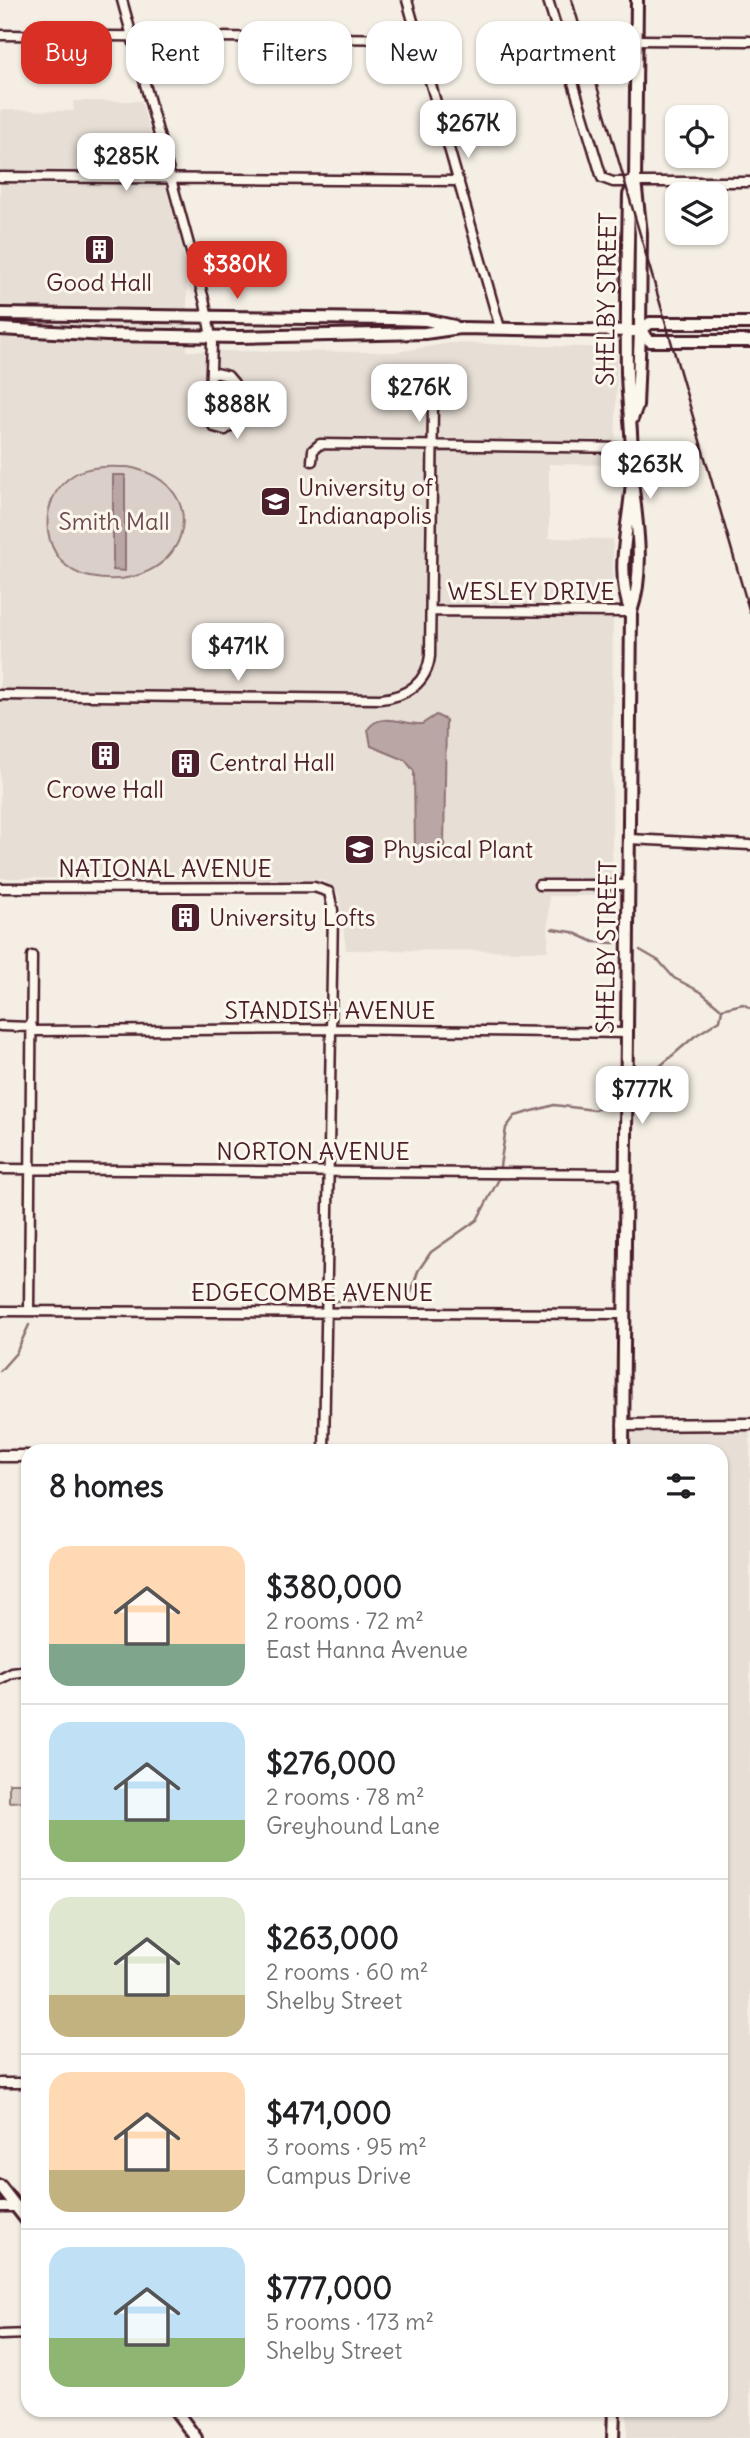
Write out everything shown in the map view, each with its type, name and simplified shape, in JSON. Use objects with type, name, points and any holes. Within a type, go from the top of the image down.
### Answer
[{"type":"main road","name":"SHELBY STREET","points":[[637,0],[637,21]]},
{"type":"main road","name":"SHELBY STREET","points":[[632,419],[637,406],[640,331],[641,233],[635,181],[636,84]]},
{"type":"main road","name":"SHELBY STREET","points":[[623,1444],[631,612],[637,595],[638,550],[632,481],[632,419],[628,405],[627,331],[629,195],[635,181]]},
{"type":"main road","points":[[0,314],[209,327],[425,333],[460,328],[640,331],[650,323],[750,323]]},
{"type":"main road","points":[[0,329],[107,335],[209,327],[391,319],[426,320],[460,328]]},
{"type":"main road","points":[[640,331],[650,341],[750,341]]},
{"type":"main road","points":[[0,2186],[21,2206]]},
{"type":"main road","points":[[180,2417],[196,2438]]},
{"type":"main road","points":[[614,2417],[614,2438]]},
{"type":"street","points":[[122,0],[128,21]]},
{"type":"street","points":[[407,0],[413,21]]},
{"type":"street","points":[[548,0],[600,175],[610,182],[750,182]]},
{"type":"street","points":[[0,35],[126,37]]},
{"type":"street","points":[[224,38],[366,39]]},
{"type":"street","points":[[640,40],[750,41]]},
{"type":"street","points":[[146,84],[173,179],[209,327],[212,372],[209,418],[214,427],[225,430],[234,423],[234,383],[228,376],[212,372]]},
{"type":"street","points":[[431,84],[500,328]]},
{"type":"street","points":[[0,177],[459,181]]},
{"type":"street","points":[[0,695],[390,698],[413,688],[428,669],[433,403]]},
{"type":"street","points":[[312,461],[313,450],[320,444],[632,447]]},
{"type":"street","name":"WESLEY DRIVE","points":[[431,611],[631,612]]},
{"type":"street","points":[[629,839],[750,845]]},
{"type":"street","points":[[540,885],[628,885]]},
{"type":"street","name":"NATIONAL AVENUE","points":[[0,888],[314,887],[329,892],[333,910],[330,1029]]},
{"type":"street","points":[[29,1310],[32,956]]},
{"type":"street","name":"STANDISH AVENUE","points":[[0,1026],[32,1029],[627,1033]]},
{"type":"street","points":[[324,1444],[330,1029]]},
{"type":"street","name":"NORTON AVENUE","points":[[0,1169],[626,1174]]},
{"type":"street","name":"EDGECOMBE AVENUE","points":[[0,1311],[624,1314]]},
{"type":"street","points":[[623,1425],[750,1424]]},
{"type":"street","points":[[0,1456],[21,1456]]},
{"type":"street","points":[[3,1677],[21,1673]]},
{"type":"street","points":[[0,2083],[21,2083]]},
{"type":"street","points":[[0,2207],[21,2207]]},
{"type":"street","points":[[0,2334],[21,2334]]},
{"type":"shaded area","name":"University of Indianapolis","points":[[73,101],[141,101],[182,245],[187,278],[187,351],[396,352],[450,343],[611,348],[617,356],[615,465],[549,464],[549,538],[613,539],[612,896],[549,896],[548,951],[346,950],[339,894],[322,880],[0,878],[0,110],[74,111]]},
{"type":"shaded area","points":[[113,475],[125,475],[125,571],[113,570]]},
{"type":"shaded area","points":[[436,715],[446,720],[444,847],[440,855],[424,857],[415,850],[414,771],[405,760],[371,746],[368,729],[379,721],[386,720],[422,724]]},
{"type":"shaded area","points":[[636,1431],[750,1431],[750,2438],[627,2438],[627,2417],[728,2417],[728,1444],[630,1444]]},
{"type":"green space","name":"Smith Mall","points":[[101,467],[128,467],[157,478],[175,494],[182,515],[180,536],[169,555],[150,570],[123,578],[90,577],[73,571],[61,560],[52,546],[48,531],[48,514],[53,499],[62,485],[81,471]]},
{"type":"green space","points":[[9,1783],[21,1783],[21,1801],[9,1802]]},
{"type":"waterway","points":[[552,929],[572,932],[594,942],[615,943]]},
{"type":"waterway","points":[[640,950],[659,961],[674,978],[701,992],[720,1008]]},
{"type":"waterway","points":[[722,1009],[743,1004],[750,1008]]},
{"type":"waterway","points":[[644,1080],[695,1036],[720,1020],[722,1009]]},
{"type":"waterway","points":[[500,1166],[506,1128],[515,1116],[554,1105],[594,1110],[608,1105]]},
{"type":"waterway","points":[[379,1299],[411,1293],[418,1271],[431,1252],[477,1220],[499,1179]]},
{"type":"waterway","points":[[334,1301],[362,1300]]},
{"type":"waterway","points":[[0,1371],[16,1353],[29,1325]]},
{"type":"railway","points":[[572,0],[750,613]]},
{"type":"place","name":"Good Hall","points":[[99,249]]},
{"type":"place","name":"University of Indianapolis","points":[[275,502]]},
{"type":"place","name":"Crowe Hall","points":[[105,756]]},
{"type":"place","name":"Central Hall","points":[[186,763]]},
{"type":"place","name":"Physical Plant","points":[[360,850]]},
{"type":"place","name":"University Lofts","points":[[186,918]]}]
